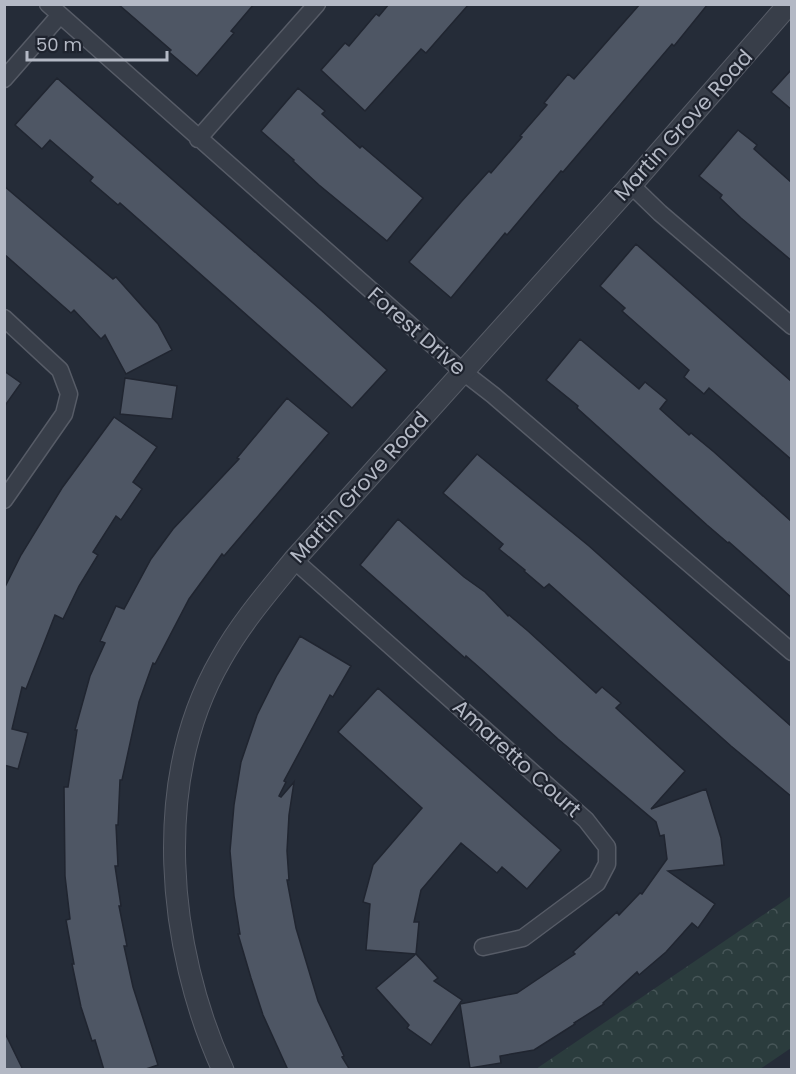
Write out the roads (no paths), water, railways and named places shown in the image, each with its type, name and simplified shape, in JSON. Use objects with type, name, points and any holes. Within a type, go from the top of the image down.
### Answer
[{"type":"street","points":[[198,139],[317,4]]},
{"type":"street","name":"Martin Grove Road","points":[[223,1070],[188,967],[174,863],[176,808],[183,760],[197,711],[220,660],[246,618],[294,560],[631,185],[789,4]]},
{"type":"street","points":[[4,79],[54,10]]},
{"type":"street","name":"Forest Drive","points":[[54,10],[462,371],[493,395],[792,652]]},
{"type":"street","points":[[631,185],[792,326]]},
{"type":"street","points":[[4,318],[60,370],[69,394],[64,414],[4,500]]},
{"type":"street","name":"Amaretto Court","points":[[294,560],[586,820],[607,847],[607,864],[597,883],[524,938],[483,946]]}]
